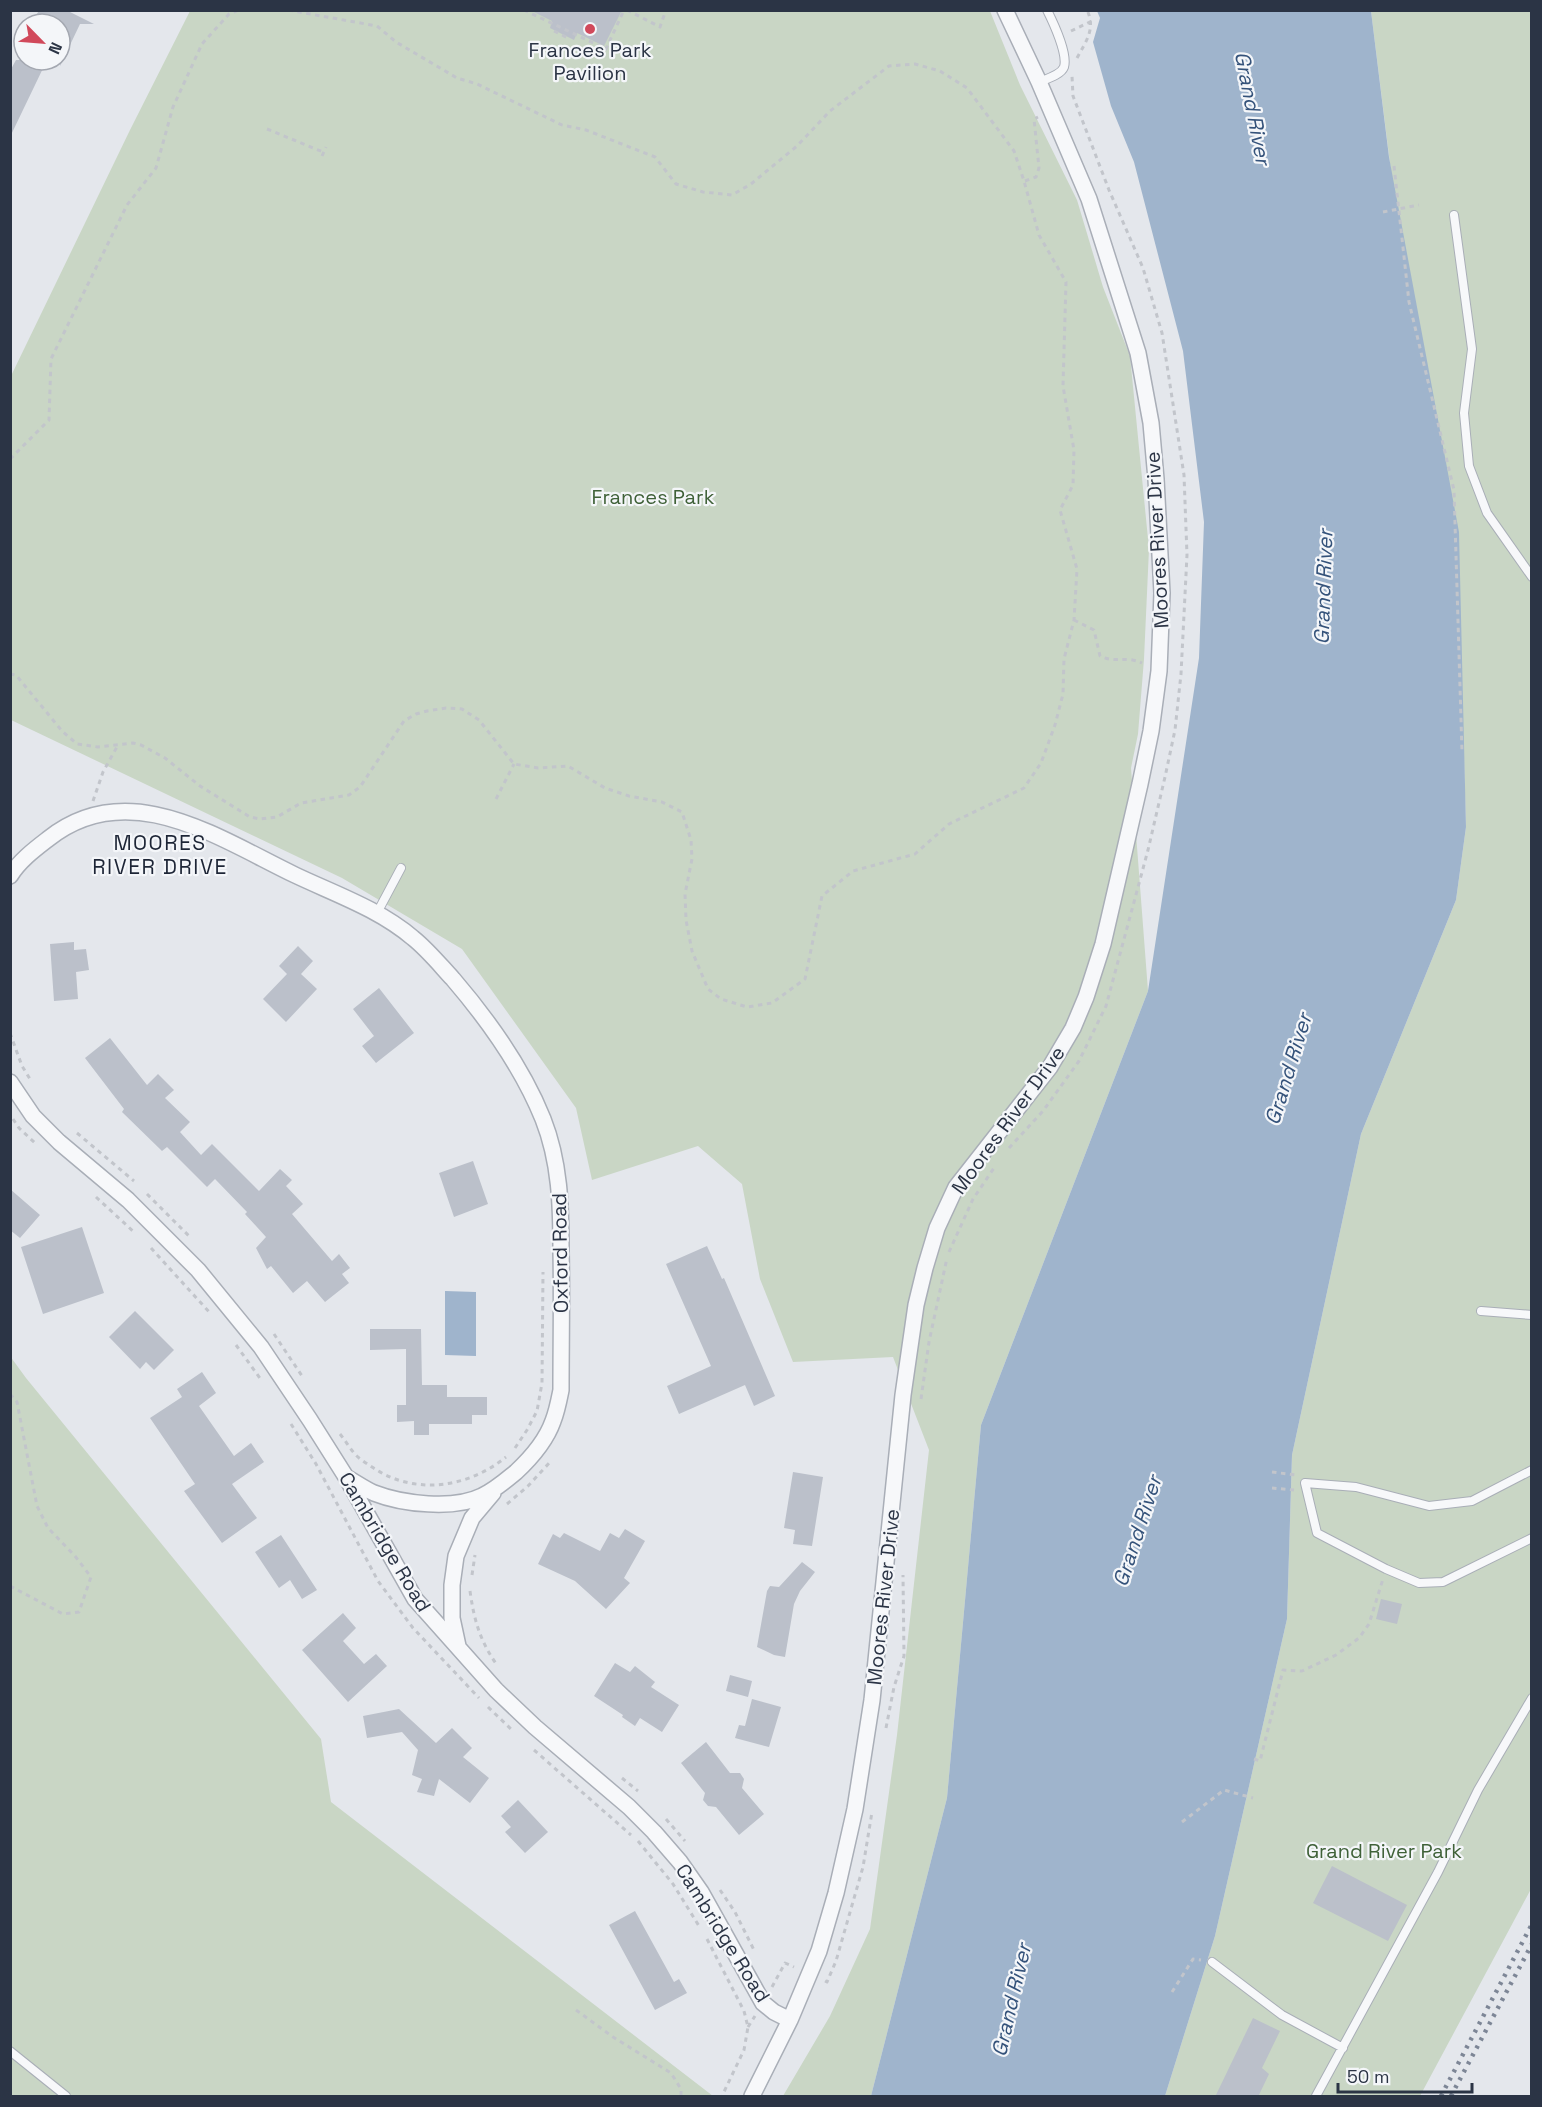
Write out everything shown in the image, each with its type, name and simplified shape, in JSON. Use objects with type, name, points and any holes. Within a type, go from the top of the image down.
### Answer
[{"type":"street","name":"Moores River Drive","points":[[752,2097],[810,1974],[837,1893],[855,1809],[872,1700],[903,1395],[916,1305],[925,1268],[937,1228],[956,1186],[1050,1067],[1073,1028],[1086,998],[1103,944],[1142,773],[1151,731],[1159,671],[1162,593],[1156,479],[1151,423],[1138,353],[1089,199],[1039,82],[1005,10]]},
{"type":"street","name":"Oxford Road","points":[[10,876],[38,846],[62,828],[89,816],[110,811],[137,810],[165,816],[198,828],[377,913],[413,938],[439,963],[486,1019],[508,1053],[543,1120],[553,1153],[560,1190],[561,1390],[553,1422],[543,1441],[526,1463],[481,1497],[452,1503],[428,1504],[375,1493],[346,1477]]},
{"type":"street","name":"Cambridge Road","points":[[10,1082],[33,1116],[128,1200],[198,1270],[261,1347],[346,1477],[415,1599],[496,1690],[535,1727],[629,1807],[654,1832],[680,1862],[701,1892],[763,2003],[790,2020]]},
{"type":"street","name":"Oxford Road","points":[[459,1649],[452,1617],[452,1585],[456,1556],[472,1518],[501,1484]]},
{"type":"lane","points":[[1039,82],[1064,67],[1064,57],[1047,10]]},
{"type":"lane","points":[[1454,215],[1472,349],[1464,413],[1469,466],[1487,513],[1532,578]]},
{"type":"lane","points":[[377,913],[401,868]]},
{"type":"lane","points":[[1481,1311],[1532,1315]]},
{"type":"lane","points":[[1532,1470],[1472,1501],[1429,1506],[1356,1487],[1301,1483],[1317,1533],[1386,1569],[1419,1583],[1443,1582],[1532,1538]]},
{"type":"lane","points":[[1316,2097],[1438,1872],[1478,1790],[1532,1698]]},
{"type":"lane","points":[[1212,1962],[1282,2015],[1343,2048]]},
{"type":"lane","points":[[10,2050],[66,2097]]},
{"type":"path","points":[[10,459],[49,420],[51,359],[127,206],[156,168],[173,107],[202,44],[229,14],[239,10]]},
{"type":"path","points":[[10,674],[16,675],[62,731],[77,744],[98,747],[133,743],[141,745],[165,758],[200,786],[250,817],[260,819],[277,817],[301,803],[349,795],[364,781],[404,721],[427,711],[447,708],[462,710],[479,720],[514,764],[538,768],[568,766],[605,788],[629,796],[662,802],[682,812],[692,840],[692,859],[685,894],[686,920],[692,951],[708,989],[721,999],[747,1007],[772,1003],[805,979],[822,896],[853,871],[915,854],[949,824],[1024,788],[1041,763],[1063,694],[1064,659],[1074,620],[1077,569],[1060,510],[1073,485],[1074,450],[1063,386],[1066,282],[1039,235],[1014,151],[967,88],[940,71],[915,64],[889,66],[830,111],[797,146],[751,184],[732,195],[703,192],[676,184],[655,157],[586,130],[562,125],[477,84],[457,78],[396,42],[377,26],[288,10]]},
{"type":"path","points":[[524,10],[606,49],[626,10],[660,27],[666,10]]},
{"type":"path","points":[[1073,96],[1072,75],[1088,38],[1092,21],[1087,10]]},
{"type":"path","points":[[1058,37],[1092,21]]},
{"type":"path","points":[[554,31],[568,38]]},
{"type":"path","points":[[267,129],[322,154],[326,147]]},
{"type":"path","points":[[1394,166],[1409,302],[1454,490],[1462,752]]},
{"type":"path","points":[[1383,212],[1419,205]]},
{"type":"path","points":[[1007,1150],[1043,1111],[1079,1061],[1106,1006],[1148,850],[1175,730],[1181,674],[1159,671],[1126,658],[1109,661],[1100,656],[1094,630],[1074,620]]},
{"type":"path","points":[[89,816],[103,772],[118,745]]},
{"type":"path","points":[[496,799],[514,764]]},
{"type":"path","points":[[10,1033],[22,1066],[32,1082]]},
{"type":"path","points":[[71,1129],[125,1173],[196,1243]]},
{"type":"path","points":[[921,1400],[938,1295],[949,1251],[973,1199],[995,1166]]},
{"type":"path","points":[[336,1428],[355,1455],[381,1473],[406,1483],[436,1486],[466,1480],[492,1468],[512,1452],[537,1411],[542,1383],[543,1271]]},
{"type":"path","points":[[272,1332],[305,1380]]},
{"type":"path","points":[[10,1394],[17,1402],[38,1506],[48,1528],[92,1577],[80,1612],[63,1614],[10,1586]]},
{"type":"path","points":[[501,1510],[528,1486],[552,1459]]},
{"type":"path","points":[[1272,1472],[1301,1483]]},
{"type":"path","points":[[1272,1488],[1301,1483]]},
{"type":"path","points":[[471,1577],[479,1545]]},
{"type":"path","points":[[885,1731],[894,1687],[904,1656],[904,1565]]},
{"type":"path","points":[[1254,1759],[1260,1761],[1282,1670],[1302,1671],[1336,1655],[1359,1638],[1369,1624],[1386,1569]]},
{"type":"path","points":[[470,1587],[474,1617],[485,1648],[502,1671]]},
{"type":"path","points":[[617,1773],[642,1796]]},
{"type":"path","points":[[1182,1822],[1224,1790],[1253,1798]]},
{"type":"path","points":[[659,1811],[688,1844]]},
{"type":"path","points":[[748,2027],[785,1963],[827,1982],[836,1961],[863,1867],[872,1812]]},
{"type":"path","points":[[718,1886],[735,1912],[756,1955]]},
{"type":"path","points":[[1172,1992],[1193,1959],[1212,1962]]},
{"type":"path","points":[[767,1976],[772,1987]]},
{"type":"path","points":[[576,2010],[613,2037],[671,2073],[681,2089],[681,2097]]},
{"type":"green space","name":"Frances Park","points":[[190,11],[990,11],[1020,85],[1077,200],[1103,287],[1130,356],[1149,549],[1138,734],[1131,768],[1148,991],[981,1425],[947,1798],[871,2096],[783,2096],[830,2016],[870,1929],[897,1735],[929,1450],[893,1357],[793,1362],[760,1279],[742,1184],[698,1146],[592,1180],[576,1108],[462,949],[342,878],[11,720],[10,378]]},
{"type":"green space","name":"Grand River Park","points":[[1371,11],[1531,11],[1531,1889],[1420,2096],[1165,2096],[1215,1936],[1287,1619],[1292,1455],[1361,1134],[1456,900],[1466,827],[1464,758]]},
{"type":"green space","points":[[10,1356],[321,1739],[331,1802],[713,2096],[11,2096]]},
{"type":"water","name":"Grand River","points":[[1097,11],[1371,11],[1389,157],[1459,532],[1466,827],[1456,900],[1361,1134],[1292,1455],[1287,1619],[1215,1936],[1165,2096],[871,2096],[947,1798],[981,1425],[1148,991],[1199,658],[1204,522],[1183,351],[1134,162],[1111,106],[1093,42],[1100,18]]},
{"type":"water","points":[[445,1291],[476,1292],[476,1356],[445,1355]]},
{"type":"building","points":[[39,10],[66,10],[70,12],[38,12]]},
{"type":"building","name":"Frances Park Pavilion","points":[[530,10],[622,10],[604,46],[577,33],[574,40],[550,28],[552,21]]},
{"type":"building","points":[[72,13],[94,24],[80,24],[72,41]]},
{"type":"building","points":[[12,67],[12,72],[41,72],[10,137],[10,71]]},
{"type":"building","points":[[74,942],[74,950],[86,949],[89,970],[76,972],[78,999],[54,1001],[50,944]]},
{"type":"building","points":[[298,946],[313,961],[301,974],[317,989],[286,1022],[263,999],[287,974],[279,966]]},
{"type":"building","points":[[379,988],[414,1033],[376,1063],[362,1046],[374,1036],[353,1009]]},
{"type":"building","points":[[110,1038],[147,1085],[158,1074],[174,1090],[165,1098],[190,1122],[180,1132],[201,1155],[212,1144],[259,1191],[280,1169],[292,1180],[286,1186],[303,1204],[292,1214],[332,1261],[339,1254],[350,1268],[342,1274],[349,1283],[325,1302],[307,1281],[293,1293],[271,1266],[267,1269],[256,1248],[266,1237],[245,1214],[247,1212],[215,1179],[207,1187],[167,1147],[162,1151],[122,1112],[124,1109],[85,1058]]},
{"type":"building","points":[[473,1161],[488,1204],[454,1217],[439,1173]]},
{"type":"building","points":[[10,1189],[40,1215],[20,1238],[10,1230]]},
{"type":"building","points":[[82,1227],[104,1293],[43,1314],[21,1247]]},
{"type":"building","points":[[707,1246],[722,1279],[724,1278],[775,1396],[754,1406],[745,1385],[679,1414],[667,1386],[711,1366],[666,1264]]},
{"type":"building","points":[[135,1311],[174,1350],[154,1370],[146,1362],[140,1369],[109,1337]]},
{"type":"building","points":[[370,1329],[421,1329],[422,1385],[447,1385],[447,1397],[487,1397],[487,1415],[472,1415],[472,1424],[429,1424],[429,1435],[414,1435],[414,1421],[397,1422],[397,1405],[406,1405],[406,1349],[370,1350]]},
{"type":"building","points":[[202,1372],[216,1393],[199,1406],[234,1456],[251,1443],[264,1462],[232,1484],[257,1518],[222,1543],[184,1491],[195,1484],[150,1418],[182,1397],[177,1389]]},
{"type":"building","points":[[793,1472],[823,1477],[812,1546],[793,1544],[795,1530],[784,1528]]},
{"type":"building","points":[[625,1529],[645,1541],[624,1578],[630,1583],[606,1609],[575,1581],[538,1564],[553,1534],[560,1538],[564,1533],[600,1551],[610,1533],[619,1538]]},
{"type":"building","points":[[281,1535],[317,1590],[302,1599],[290,1580],[279,1588],[255,1552]]},
{"type":"building","points":[[802,1562],[815,1572],[800,1591],[794,1604],[785,1657],[774,1655],[757,1647],[767,1591],[770,1586],[779,1587]]},
{"type":"building","points":[[1381,1599],[1402,1604],[1397,1624],[1376,1619]]},
{"type":"building","points":[[343,1613],[356,1628],[343,1641],[364,1664],[376,1654],[387,1666],[348,1702],[302,1650]]},
{"type":"building","points":[[615,1663],[630,1672],[635,1666],[655,1682],[651,1687],[679,1705],[662,1732],[640,1718],[635,1726],[594,1696]]},
{"type":"building","points":[[730,1675],[752,1681],[748,1697],[726,1691]]},
{"type":"building","points":[[752,1699],[781,1707],[769,1747],[735,1738],[739,1725],[745,1726]]},
{"type":"building","points":[[399,1709],[436,1743],[452,1728],[472,1748],[463,1757],[489,1778],[470,1803],[439,1779],[434,1796],[417,1792],[422,1779],[412,1775],[418,1750],[402,1732],[367,1738],[363,1716]]},
{"type":"building","points":[[706,1742],[730,1773],[740,1773],[744,1779],[742,1788],[764,1814],[739,1835],[716,1807],[708,1806],[703,1800],[705,1793],[681,1763]]},
{"type":"building","points":[[518,1800],[548,1832],[525,1853],[505,1832],[511,1827],[501,1816]]},
{"type":"building","points":[[1332,1866],[1407,1905],[1388,1941],[1313,1903]]},
{"type":"building","points":[[635,1911],[674,1982],[679,1979],[687,1993],[655,2010],[609,1925]]},
{"type":"building","points":[[1253,2018],[1280,2031],[1262,2068],[1269,2074],[1258,2097],[1215,2097]]},
{"type":"railway","points":[[1441,2096],[1532,1924]]},
{"type":"railway","points":[[1451,2096],[1532,1944]]},
{"type":"place","name":"Frances Park Pavilion","points":[[590,29]]},
{"type":"district","name":"MOORES RIVER DRIVE","points":[[160,854]]}]
